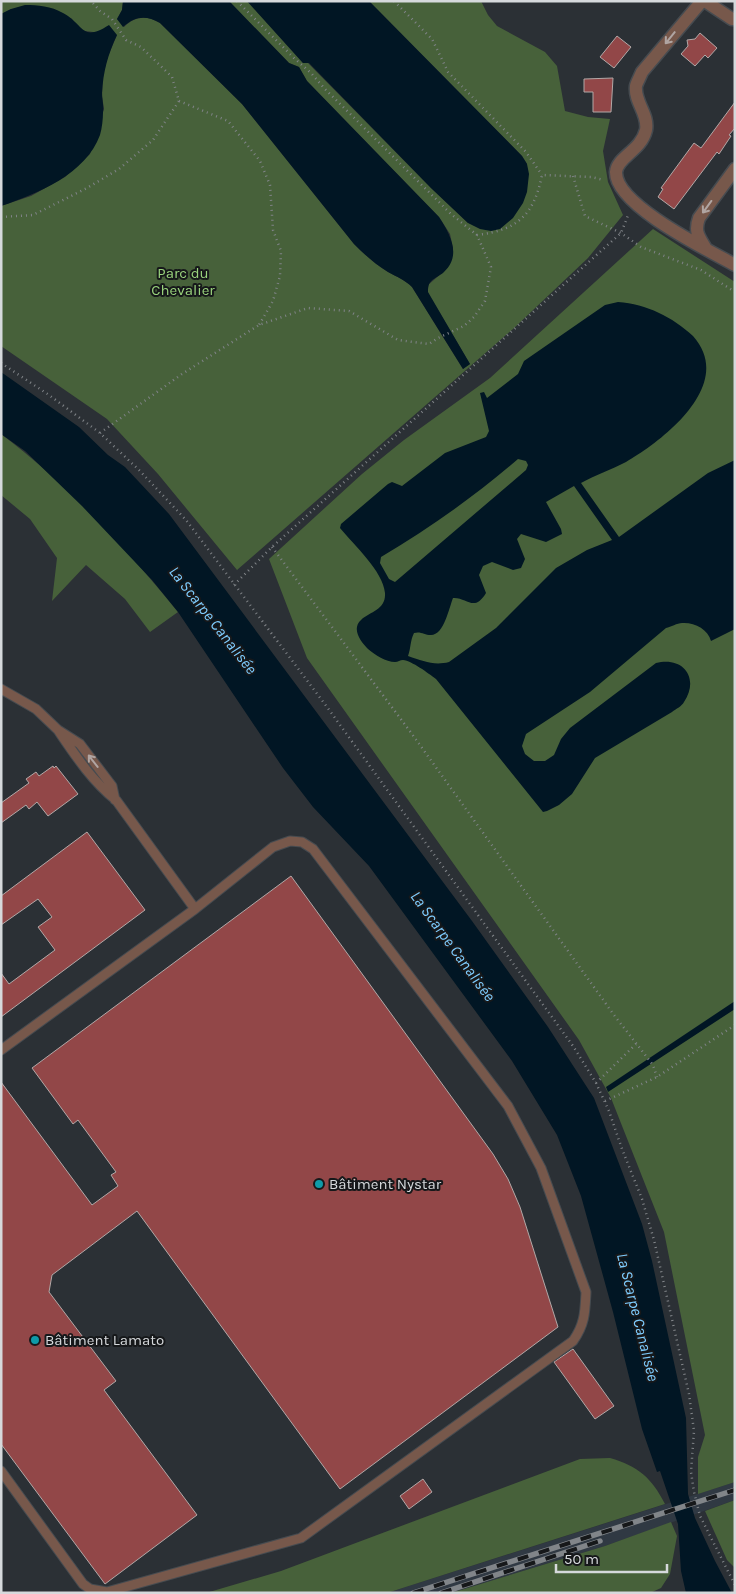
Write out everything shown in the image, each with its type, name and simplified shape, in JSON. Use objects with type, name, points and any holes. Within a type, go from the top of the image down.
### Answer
[{"type":"street","points":[[702,1],[642,72],[636,85],[636,95],[646,116],[646,129],[641,143],[621,161],[616,170],[617,183],[633,202],[678,234],[735,265]]},
{"type":"street","points":[[705,1],[732,19],[735,19]]},
{"type":"street","points":[[706,249],[697,234],[696,227],[699,218],[735,169]]},
{"type":"lane","points":[[1,690],[36,709],[58,730],[103,790],[116,800],[195,909]]},
{"type":"lane","points":[[1,1050],[195,909],[273,847],[290,841],[302,842],[313,849],[508,1106],[541,1168],[586,1292],[585,1313],[581,1330],[572,1341],[301,1538],[107,1592],[90,1589],[83,1584],[1,1471]]},
{"type":"path","points":[[1,217],[32,214],[87,188],[119,169],[153,140],[179,101],[172,77],[140,47],[126,40],[112,19],[100,11],[91,1]]},
{"type":"path","points":[[100,432],[182,374],[259,325],[308,308],[349,311],[398,340],[429,344],[464,326],[474,317],[485,302],[491,267],[476,235],[451,214],[237,1]]},
{"type":"path","points":[[394,1],[432,39],[448,72],[526,152],[542,175],[538,193],[529,212],[514,224],[495,233],[476,235]]},
{"type":"path","points":[[179,101],[228,121],[260,161],[270,185],[273,230],[281,251],[280,276],[273,301],[259,325]]},
{"type":"path","points":[[542,175],[591,177],[617,183]]},
{"type":"path","points":[[573,176],[585,216],[621,233],[641,247],[701,270],[735,292]]},
{"type":"path","points":[[234,585],[272,547],[621,233],[633,202]]},
{"type":"path","points":[[1,363],[50,395],[100,432],[186,520],[327,707],[573,1046],[596,1083],[642,1199],[654,1240],[689,1394],[694,1431],[691,1472],[700,1516],[735,1585]]},
{"type":"path","points":[[272,547],[406,726],[653,1065],[657,1077]]},
{"type":"path","points":[[604,1101],[657,1077],[735,1025]]},
{"type":"path","points":[[596,1083],[636,1044]]},
{"type":"shaded area","points":[[735,1482],[735,1500],[605,1546],[451,1593],[387,1593]]},
{"type":"green space","name":"Parc du Chevalier","points":[[1,1],[123,1],[122,10],[117,19],[124,27],[128,23],[141,18],[160,23],[242,104],[354,244],[379,266],[404,280],[412,287],[463,369],[470,364],[427,292],[428,285],[443,272],[453,248],[450,234],[439,217],[307,81],[299,67],[289,63],[229,1],[247,1],[303,63],[308,63],[468,223],[527,164],[522,156],[369,1],[481,1],[488,15],[497,26],[545,52],[557,66],[565,111],[588,117],[610,119],[603,151],[608,182],[623,215],[588,258],[513,329],[237,570],[158,474],[107,419],[1,346],[1,206],[31,196],[65,177],[90,154],[104,109],[102,96],[103,75],[108,56],[117,35],[85,31],[79,28],[71,18],[11,9],[1,14]]},
{"type":"green space","points":[[653,229],[735,282],[735,1482],[698,1494],[698,1457],[705,1435],[664,1232],[611,1098],[579,1040],[307,658],[269,559],[362,474],[404,440],[490,378]]},
{"type":"green space","points":[[1,434],[26,453],[95,517],[178,612],[150,632],[125,599],[86,565],[52,601],[57,558],[30,519],[1,495]]},
{"type":"green space","points":[[610,1458],[629,1465],[643,1474],[655,1487],[665,1504],[387,1593],[206,1593],[281,1571],[580,1459]]},
{"type":"green space","points":[[735,1500],[735,1568],[727,1560],[705,1511]]},
{"type":"green space","points":[[671,1522],[677,1536],[670,1574],[661,1588],[650,1593],[451,1593],[605,1546]]},
{"type":"water","points":[[123,1],[229,1],[289,63],[299,67],[307,81],[439,217],[450,237],[453,252],[452,259],[444,272],[429,284],[428,292],[470,364],[463,369],[412,287],[404,280],[379,266],[354,244],[242,104],[160,23],[141,18],[123,27],[117,19],[122,10]]},
{"type":"water","points":[[247,1],[369,1],[522,156],[527,164],[529,174],[527,192],[523,203],[513,218],[500,229],[491,231],[480,229],[468,223],[431,188],[309,63],[303,63]]},
{"type":"water","points":[[25,5],[44,6],[54,9],[70,17],[83,30],[88,32],[100,30],[109,25],[117,35],[105,70],[102,93],[102,126],[93,149],[84,161],[59,181],[1,206],[1,14]]},
{"type":"water","points":[[618,302],[629,303],[668,317],[693,336],[704,354],[706,373],[701,391],[690,409],[659,440],[626,462],[581,483],[619,537],[708,473],[735,460],[735,629],[711,641],[704,630],[691,624],[680,623],[666,628],[590,692],[526,734],[522,746],[525,754],[534,761],[545,761],[554,755],[561,739],[570,728],[656,663],[674,663],[681,666],[689,677],[688,693],[682,705],[595,758],[572,794],[559,805],[543,812],[436,679],[407,661],[392,662],[381,658],[363,643],[358,635],[358,624],[380,607],[385,599],[385,593],[374,567],[340,528],[341,524],[388,484],[392,482],[402,486],[445,453],[486,437],[489,431],[480,393],[484,392],[487,398],[518,374],[524,361],[605,305]],"holes":[[[518,459],[526,461],[528,465],[526,470],[395,582],[389,579],[380,563],[381,557],[452,511]],[[574,486],[612,540],[587,550],[556,568],[496,628],[449,662],[433,663],[408,656],[414,633],[436,634],[443,626],[453,598],[470,603],[478,602],[482,599],[486,593],[479,575],[483,566],[492,562],[513,570],[521,568],[525,559],[517,539],[521,534],[546,542],[562,534],[546,502]]]},
{"type":"water","name":"La Scarpe Canalisée","points":[[1,372],[79,427],[108,455],[125,467],[169,514],[472,921],[548,1027],[594,1098],[642,1224],[652,1261],[686,1418],[688,1494],[695,1518],[732,1593],[686,1593],[681,1571],[678,1524],[660,1471],[657,1472],[642,1429],[613,1312],[581,1196],[557,1135],[512,1061],[369,866],[313,807],[283,768],[178,612],[152,580],[82,506],[25,451],[1,434]]},
{"type":"water","points":[[735,1001],[735,1009],[608,1092],[606,1087]]},
{"type":"building","points":[[700,33],[717,48],[708,58],[705,55],[695,66],[681,54],[688,46],[687,40],[695,39]]},
{"type":"building","points":[[617,36],[631,47],[614,68],[600,57]]},
{"type":"building","points":[[613,78],[611,112],[593,112],[593,92],[584,92],[584,79]]},
{"type":"building","points":[[735,102],[735,128],[729,135],[731,136],[719,154],[717,152],[674,209],[658,197],[663,189],[661,188],[694,143],[701,148]]},
{"type":"building","points":[[53,766],[54,768],[56,766],[78,794],[48,816],[37,802],[29,809],[26,805],[1,823],[1,803],[29,783],[26,779],[36,772],[39,776]]},
{"type":"building","points":[[87,832],[145,910],[1,1017],[1,973],[9,984],[55,950],[38,927],[52,917],[38,899],[1,925],[1,896]]},
{"type":"building","name":"Bâtiment Nystar","points":[[291,876],[493,1154],[508,1179],[520,1207],[558,1327],[340,1489],[137,1211],[52,1275],[49,1292],[116,1381],[104,1390],[197,1515],[105,1584],[1,1444],[1,1082],[92,1205],[118,1186],[111,1175],[116,1172],[78,1120],[73,1124],[32,1068]]},
{"type":"building","points":[[573,1349],[614,1406],[595,1419],[554,1362]]},
{"type":"building","points":[[423,1479],[432,1492],[409,1509],[400,1496]]},
{"type":"railway","points":[[413,1593],[735,1490]]},
{"type":"railway","points":[[441,1593],[600,1541]]},
{"type":"place","name":"Bâtiment Nystar","points":[[319,1184]]},
{"type":"place","name":"Bâtiment Lamato","points":[[35,1340]]}]
